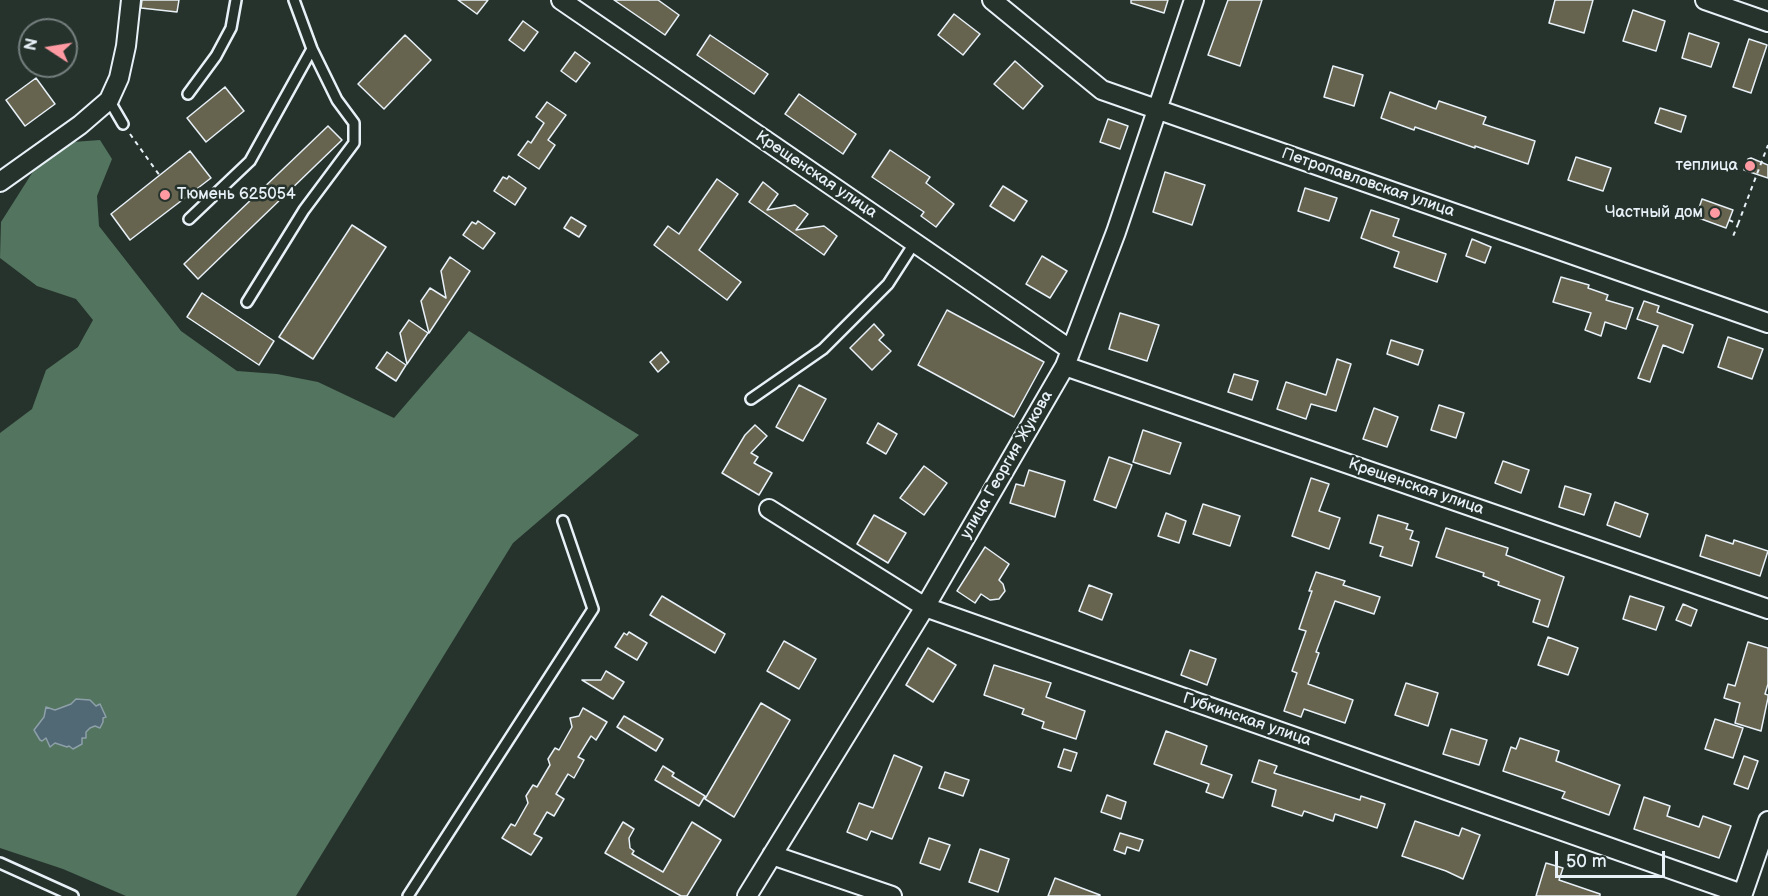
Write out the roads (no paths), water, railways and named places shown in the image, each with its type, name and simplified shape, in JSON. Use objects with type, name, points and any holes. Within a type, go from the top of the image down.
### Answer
[{"type":"street","points":[[0,182],[80,125],[109,100],[119,78],[126,46],[131,0]]},
{"type":"street","name":"Крещенская улица","points":[[561,0],[915,242],[1068,358],[1768,609]]},
{"type":"street","name":"Петропавловская улица","points":[[992,0],[1102,90],[1768,324]]},
{"type":"street","name":"улица Георгия Жукова","points":[[747,896],[924,607],[1068,358],[1116,232],[1194,0]]},
{"type":"street","points":[[1705,0],[1768,22]]},
{"type":"street","name":"Губкинская улица","points":[[769,509],[924,607],[1742,895]]},
{"type":"street","points":[[1742,895],[1768,821]]},
{"type":"street","points":[[772,855],[892,896]]},
{"type":"lane","points":[[188,94],[216,56],[231,28],[236,0]]},
{"type":"lane","points":[[247,303],[304,210],[354,143],[354,123],[337,100],[312,49],[294,0]]},
{"type":"lane","points":[[189,219],[249,161],[312,49]]},
{"type":"lane","points":[[109,100],[123,124]]},
{"type":"lane","points":[[751,399],[823,349],[888,284],[915,242]]},
{"type":"lane","points":[[408,896],[593,609],[563,521]]},
{"type":"lane","points":[[0,863],[72,896]]},
{"type":"water","points":[[76,699],[90,700],[96,706],[100,704],[106,717],[103,718],[100,728],[95,726],[90,728],[86,732],[86,738],[82,738],[82,744],[73,749],[55,743],[50,747],[46,738],[40,740],[34,730],[44,717],[46,707],[55,710],[71,704]]},
{"type":"place","name":"теплица","points":[[1750,166]]},
{"type":"place","name":"Тюмень 625054","points":[[165,195]]},
{"type":"place","name":"Частный дом","points":[[1715,213]]}]
